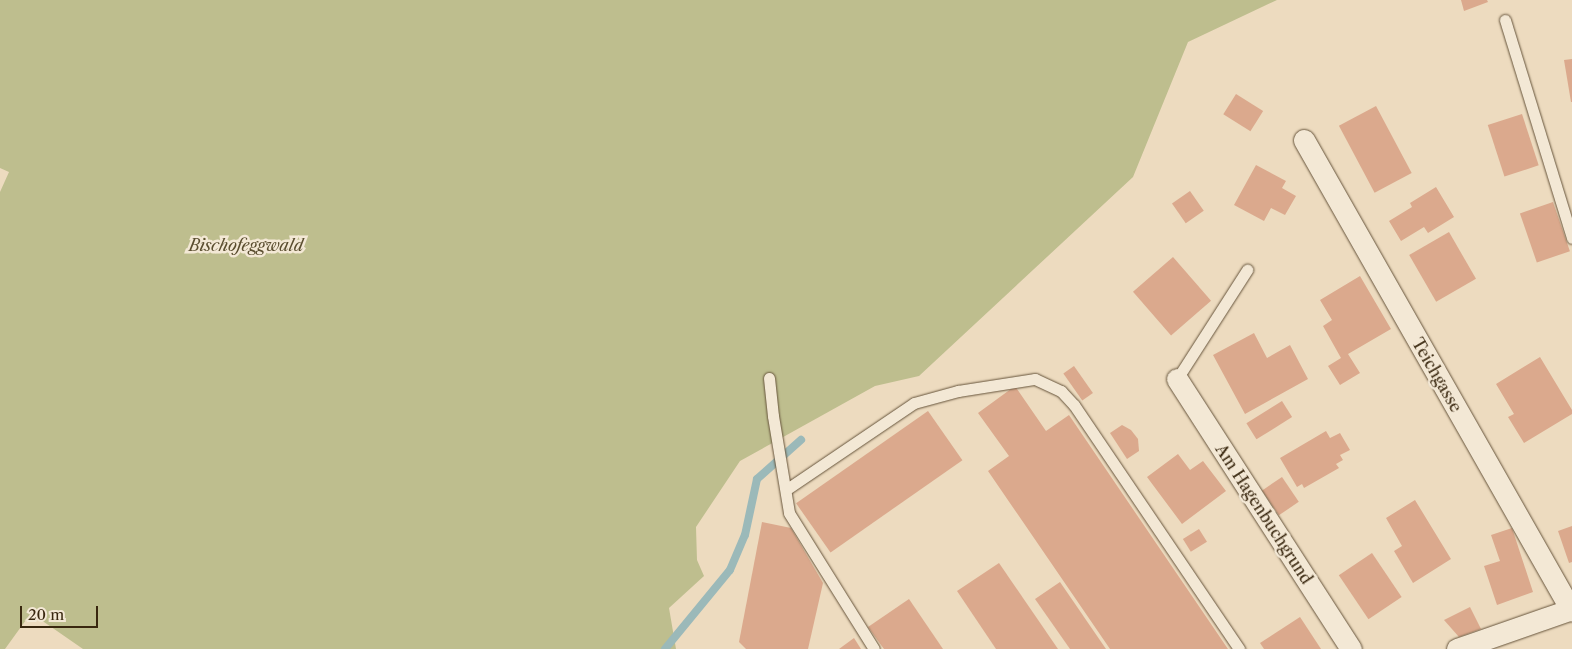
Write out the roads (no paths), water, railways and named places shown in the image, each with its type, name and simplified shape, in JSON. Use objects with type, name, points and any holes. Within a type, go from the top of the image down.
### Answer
[{"type":"street","name":"Teichgasse","points":[[1304,140],[1571,610]]},
{"type":"street","name":"Am Hagenbuchgrund","points":[[1177,379],[1351,649]]},
{"type":"street","points":[[1457,649],[1571,610]]},
{"type":"lane","points":[[1505,20],[1572,238]]},
{"type":"lane","points":[[1177,379],[1247,270]]},
{"type":"lane","points":[[769,378],[773,416],[790,513],[874,649]]},
{"type":"lane","points":[[787,489],[914,403],[958,391],[1035,379],[1061,391],[1074,405],[1239,649]]},
{"type":"waterway","points":[[665,649],[730,570],[745,535],[757,479],[801,440]]},
{"type":"park label","name":"Bischofeggwald","points":[[246,245]]}]
